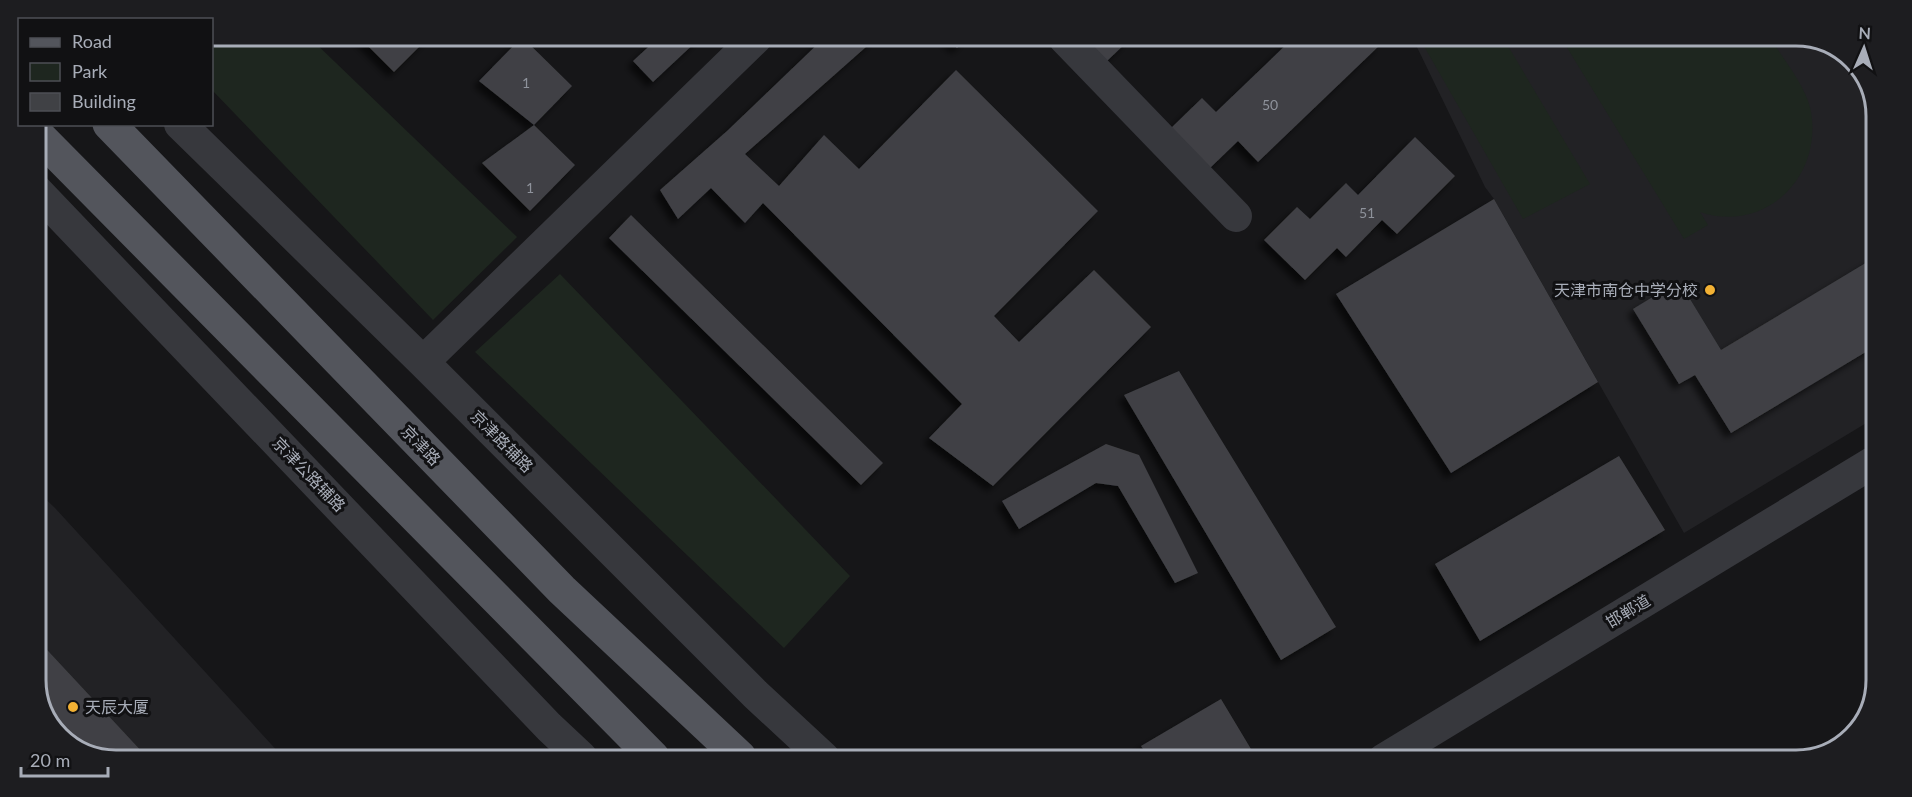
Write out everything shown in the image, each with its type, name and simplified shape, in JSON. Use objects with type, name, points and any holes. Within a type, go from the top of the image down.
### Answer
[{"type":"main road","name":"京津路","points":[[111,126],[562,590],[733,750]]},
{"type":"main road","points":[[47,145],[647,750]]},
{"type":"street","points":[[423,362],[748,46]]},
{"type":"street","points":[[1072,46],[1236,216]]},
{"type":"street","name":"京津路辅路","points":[[182,126],[423,362],[755,694],[815,750]]},
{"type":"street","name":"京津公路辅路","points":[[47,202],[574,750]]},
{"type":"street","name":"邯郸道","points":[[1399,750],[1866,467]]},
{"type":"shaded area","name":"天津市南仓中学分校","points":[[1416,46],[1795,46],[1809,48],[1830,56],[1834,58],[1834,78],[1854,78],[1856,82],[1863,99],[1865,112],[1866,423],[1684,533],[1494,199],[1485,187]]},
{"type":"shaded area","points":[[47,500],[277,750],[103,749],[82,741],[67,730],[52,707],[47,685]]},
{"type":"green space","points":[[213,46],[318,46],[517,237],[433,320],[213,91]]},
{"type":"green space","points":[[1424,46],[1508,46],[1590,184],[1523,219]]},
{"type":"green space","points":[[1566,46],[1776,46],[1797,79],[1807,98],[1812,119],[1811,142],[1806,163],[1795,182],[1781,197],[1764,209],[1744,215],[1723,217],[1700,212],[1708,225],[1684,239]]},
{"type":"green space","points":[[560,274],[850,576],[784,648],[475,352]]},
{"type":"building","points":[[368,46],[420,46],[394,72]]},
{"type":"building","points":[[513,46],[531,46],[572,86],[534,125],[479,81]]},
{"type":"building","points":[[649,46],[691,46],[653,82],[633,61]]},
{"type":"building","points":[[816,46],[867,46],[745,154],[779,186],[824,135],[859,169],[956,70],[1098,211],[994,316],[1019,342],[1094,270],[1151,327],[993,486],[929,438],[962,404],[763,203],[745,223],[711,188],[678,219],[660,190],[727,131]]},
{"type":"building","points":[[1092,46],[1123,46],[1107,61]]},
{"type":"building","points":[[1285,46],[1379,46],[1258,162],[1238,141],[1209,169],[1170,129],[1202,98],[1216,112]]},
{"type":"building","points":[[534,125],[575,165],[530,211],[482,163]]},
{"type":"building","points":[[1415,137],[1455,176],[1397,234],[1382,220],[1346,257],[1337,248],[1305,280],[1264,240],[1297,207],[1310,219],[1346,183],[1358,195]]},
{"type":"building","points":[[1494,199],[1598,382],[1451,473],[1336,294]]},
{"type":"building","points":[[631,215],[883,463],[861,485],[609,238]]},
{"type":"building","points":[[1865,263],[1865,352],[1731,433],[1695,375],[1679,384],[1633,309],[1679,281],[1721,350]]},
{"type":"building","points":[[1179,371],[1336,627],[1281,660],[1124,395]]},
{"type":"building","points":[[1106,444],[1139,455],[1198,573],[1175,583],[1118,486],[1096,483],[1019,529],[1002,501]]},
{"type":"building","points":[[1619,456],[1665,530],[1480,641],[1435,564]]},
{"type":"building","name":"天辰大厦","points":[[47,650],[140,750],[103,749],[82,741],[67,730],[56,715],[48,694]]},
{"type":"building","points":[[1221,699],[1252,750],[1144,750],[1141,746]]},
{"type":"place","name":"天津市南仓中学分校","points":[[1710,290]]},
{"type":"place","name":"天辰大厦","points":[[73,707]]}]
